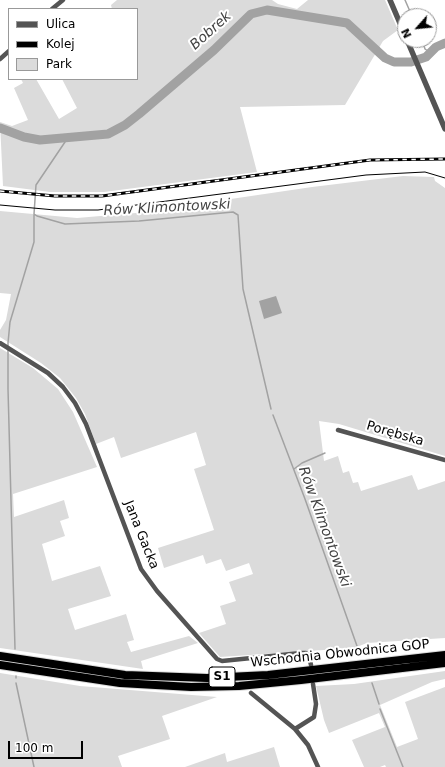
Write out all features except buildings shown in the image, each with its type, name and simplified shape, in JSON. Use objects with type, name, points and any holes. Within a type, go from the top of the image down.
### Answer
[{"type":"highway","name":"Wschodnia Obwodnica GOP","points":[[0,656],[105,672],[161,677],[206,678],[268,675],[445,655]]},
{"type":"highway","name":"Wschodnia Obwodnica GOP","points":[[0,665],[120,683],[191,687],[239,686],[445,663]]},
{"type":"street","points":[[53,8],[63,0]]},
{"type":"street","points":[[390,0],[397,17]]},
{"type":"street","points":[[411,48],[445,128]]},
{"type":"street","points":[[0,59],[8,52]]},
{"type":"street","name":"Jana Gacka","points":[[0,343],[53,377],[69,395],[83,418],[135,555],[146,578],[213,655],[222,661],[306,653],[309,656],[311,665]]},
{"type":"street","name":"Porębska","points":[[338,430],[445,460]]},
{"type":"street","points":[[295,729],[314,717],[316,704],[313,684]]},
{"type":"street","points":[[251,694],[295,729],[308,745],[318,767]]},
{"type":"green space","points":[[117,0],[272,0],[278,4],[297,9],[308,0],[385,0],[397,31],[383,41],[345,105],[240,107],[257,172],[104,192],[50,192],[3,186],[0,122],[12,126],[28,120],[14,88],[23,83],[22,80],[37,80],[59,119],[77,108],[63,80],[138,80],[138,8],[112,8],[111,5]]},
{"type":"green space","points":[[403,176],[434,177],[435,181],[445,188],[445,456],[339,424],[319,421],[324,461],[338,456],[343,473],[349,471],[353,483],[358,482],[361,491],[412,475],[418,490],[445,481],[445,638],[367,643],[354,648],[220,657],[199,633],[226,624],[220,606],[236,601],[229,582],[253,574],[249,563],[226,571],[221,559],[206,564],[203,555],[164,568],[158,548],[214,530],[194,469],[206,465],[196,432],[121,458],[114,437],[96,444],[85,414],[76,398],[60,378],[41,363],[0,337],[0,330],[6,320],[11,294],[0,293],[0,211],[77,218],[136,213],[312,187]]},
{"type":"green space","points":[[0,348],[33,368],[58,389],[73,412],[97,467],[13,494],[14,517],[64,500],[69,518],[60,521],[65,536],[42,544],[52,581],[100,566],[111,596],[68,609],[75,630],[126,614],[134,640],[127,642],[131,652],[189,636],[198,643],[141,661],[143,669],[0,648]]},
{"type":"green space","points":[[445,671],[445,679],[432,682],[380,705],[397,747],[418,739],[405,702],[445,687],[445,767],[386,767],[385,765],[380,767],[364,767],[352,740],[385,727],[379,713],[329,733],[324,720],[316,686],[354,684]]},
{"type":"green space","points":[[0,673],[80,686],[217,697],[162,716],[170,739],[118,756],[122,767],[0,767]]},
{"type":"green space","points":[[274,747],[280,767],[185,767],[225,753],[227,762]]},
{"type":"shaded area","points":[[276,296],[282,313],[264,319],[259,301]]},
{"type":"waterway","points":[[405,0],[408,8]]},
{"type":"waterway","name":"Bobrek","points":[[0,128],[24,137],[40,140],[108,134],[125,125],[139,114],[214,50],[251,14],[267,10],[347,23],[385,58],[394,62],[411,62],[426,57],[436,47],[445,43]]},
{"type":"waterway","points":[[425,48],[431,53]]},
{"type":"waterway","name":"Rów Klimontowski","points":[[66,138],[65,142],[36,185],[34,214],[37,216],[65,224],[139,221],[233,212],[238,215],[243,289],[271,409]]},
{"type":"waterway","points":[[15,649],[8,343],[10,322],[34,242],[34,215]]},
{"type":"waterway","name":"Rów Klimontowski","points":[[273,415],[305,499],[357,646]]},
{"type":"waterway","points":[[294,469],[302,463],[325,453]]},
{"type":"waterway","points":[[16,683],[34,767]]},
{"type":"waterway","name":"Rów Klimontowski","points":[[372,683],[379,704]]},
{"type":"waterway","name":"Rów Klimontowski","points":[[380,709],[403,767]]},
{"type":"tram line","points":[[0,205],[55,210],[98,210],[366,175],[425,172],[445,178]]},
{"type":"railway","points":[[0,191],[55,196],[102,196],[370,160],[445,159]]}]
